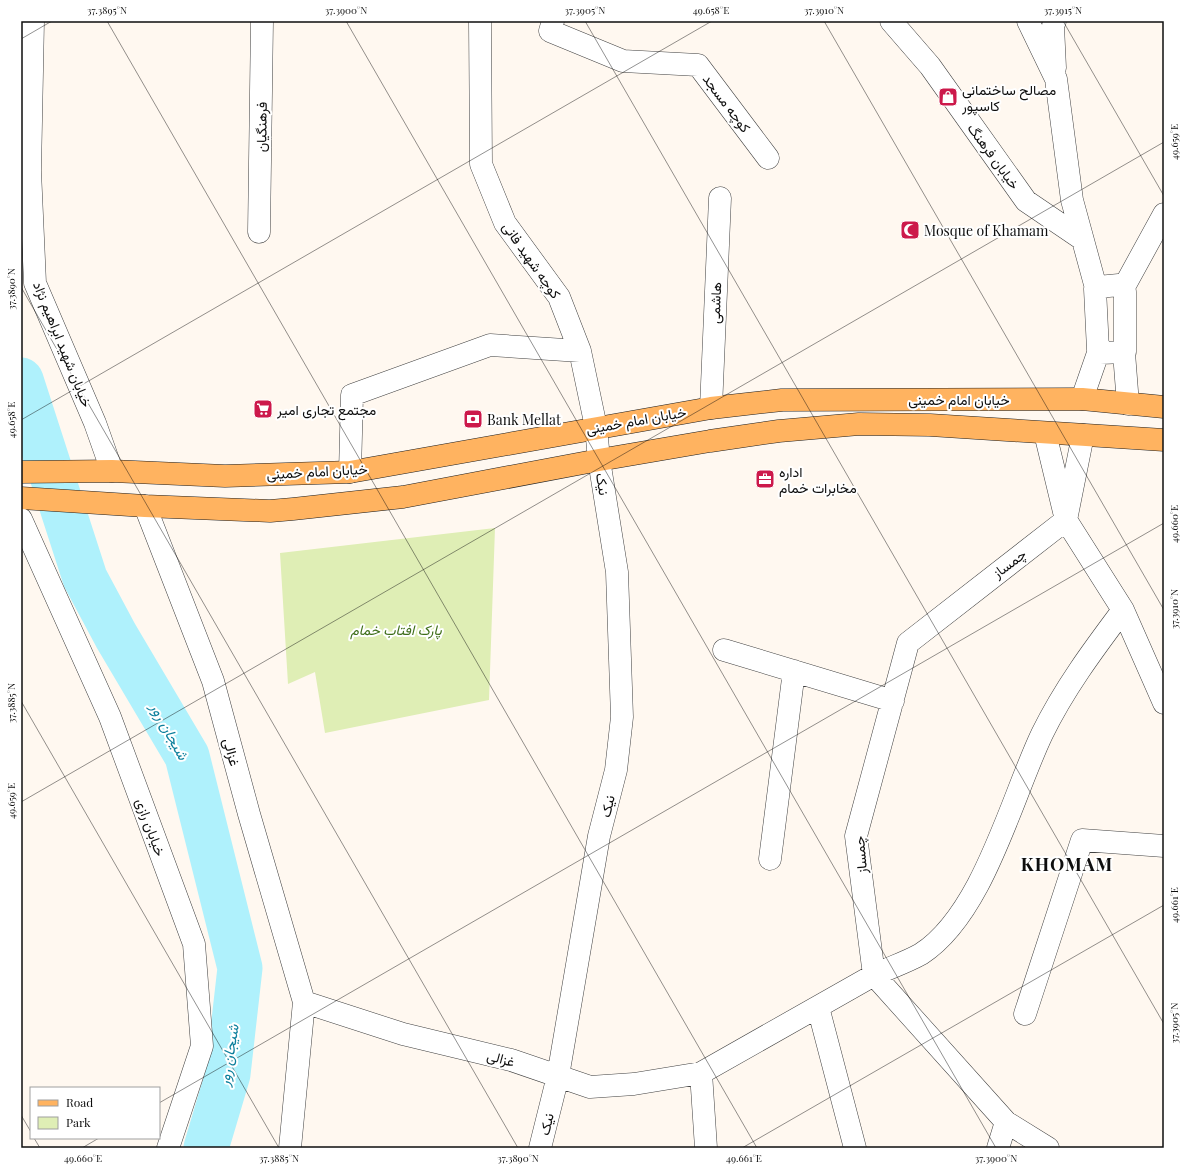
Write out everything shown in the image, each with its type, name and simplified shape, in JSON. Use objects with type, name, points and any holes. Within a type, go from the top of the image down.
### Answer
[{"type":"main road","name":"خیابان امام خمینی","points":[[21,472],[112,471],[225,476],[350,472],[471,452],[596,427],[711,408],[790,400],[1082,399],[1164,407]]},
{"type":"main road","points":[[1126,438],[1128,404]]},
{"type":"main road","name":"خیابان امام خمینی","points":[[21,498],[145,506],[270,511],[293,510],[403,497],[599,460],[779,431],[859,424],[930,425],[1164,440]]},
{"type":"street","name":"خیابان شهید ابراهیم نژاد","points":[[33,21],[30,171],[35,283],[95,423],[112,471]]},
{"type":"street","name":"فرهنگیان","points":[[260,232],[262,21]]},
{"type":"street","name":"کوچه شهید فانی","points":[[480,21],[481,164],[505,223],[559,297],[580,351],[596,427]]},
{"type":"street","name":"کوچه مسجد","points":[[553,21],[550,32],[623,61],[698,65],[768,158]]},
{"type":"street","name":"خیابان فرهنگ","points":[[891,21],[930,66],[1026,201],[1082,239]]},
{"type":"street","points":[[1028,21],[1056,79]]},
{"type":"street","points":[[1055,21],[1053,26],[1056,79],[1072,200],[1096,288],[1098,353],[1082,399]]},
{"type":"street","name":"هاشمی","points":[[711,408],[720,198]]},
{"type":"street","points":[[1128,404],[1124,353],[1124,287],[1164,214]]},
{"type":"street","points":[[1096,288],[1118,285],[1124,287]]},
{"type":"street","points":[[350,472],[352,395],[490,345],[580,351]]},
{"type":"street","points":[[1098,353],[1124,353]]},
{"type":"street","name":"نیک","points":[[540,1148],[558,1076],[599,836],[616,770],[622,717],[617,572],[599,460],[596,427]]},
{"type":"street","points":[[1045,433],[1066,520],[1123,610],[1164,702]]},
{"type":"street","points":[[1066,520],[1083,435]]},
{"type":"street","name":"غزالی","points":[[145,506],[213,681],[249,814],[304,1002],[290,1148]]},
{"type":"street","name":"خیابان رازی","points":[[21,519],[110,717],[194,944],[202,1046],[168,1148]]},
{"type":"street","name":"چمساز","points":[[874,975],[856,836],[908,643],[1066,520]]},
{"type":"street","points":[[706,1148],[701,1073],[874,975],[921,954],[950,928],[978,886],[1042,734],[1076,672],[1123,610]]},
{"type":"street","points":[[724,650],[893,701]]},
{"type":"street","points":[[770,859],[794,671]]},
{"type":"street","points":[[1025,1014],[1082,840],[1164,846]]},
{"type":"street","points":[[874,975],[1006,1122],[1048,1148]]},
{"type":"street","name":"غزالی","points":[[304,1002],[403,1034],[511,1060],[590,1087],[634,1084],[701,1073]]},
{"type":"street","points":[[818,1007],[855,1148]]},
{"type":"street","points":[[998,1148],[1006,1122]]},
{"type":"green space","name":"پارک افتاب خمام","points":[[495,528],[489,700],[325,733],[315,672],[288,684],[280,553]]},
{"type":"waterway","name":"شیجان رور","points":[[21,380],[85,578],[116,636],[187,756],[240,968],[228,1074],[206,1148]]},
{"type":"place","name":"مصالح ساختمانی کاسپور","points":[[948,97]]},
{"type":"place","name":"Mosque of Khamam","points":[[910,230]]},
{"type":"place","name":"مجتمع تجاری امیر","points":[[263,409]]},
{"type":"place","name":"Bank Mellat","points":[[473,419]]},
{"type":"place","name":"اداره مخابرات خمام","points":[[765,479]]},
{"type":"district","name":"KHOMAM","points":[[1067,864]]}]
